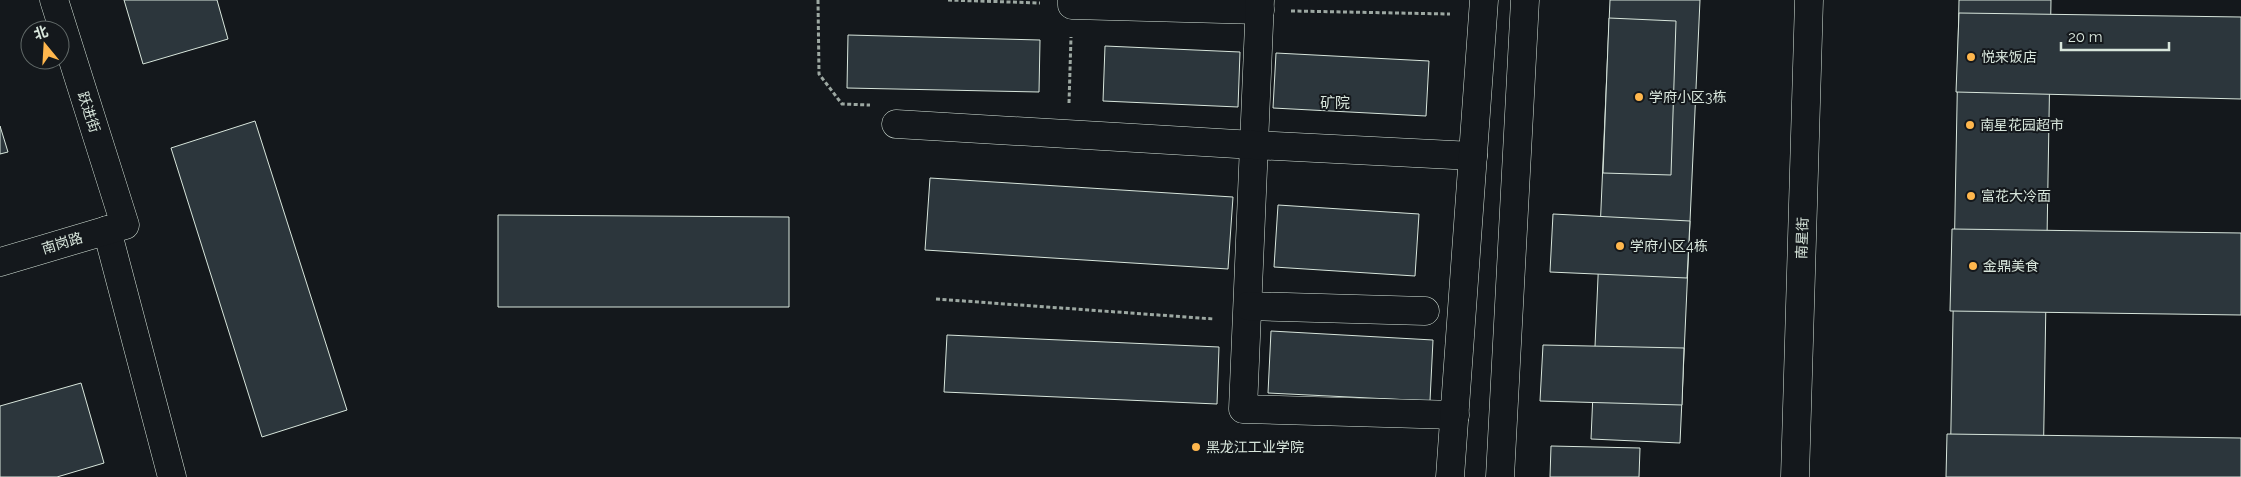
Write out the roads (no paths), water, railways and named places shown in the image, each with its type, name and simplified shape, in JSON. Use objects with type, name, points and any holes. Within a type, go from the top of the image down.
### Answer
[{"type":"street","name":"跃进街","points":[[54,0],[116,227],[172,477]]},
{"type":"street","points":[[1450,477],[1484,0]]},
{"type":"street","points":[[1500,477],[1525,0]]},
{"type":"street","name":"南星街","points":[[1795,477],[1808,0]]},
{"type":"street","points":[[1072,2],[1260,5],[1243,409],[1455,415]]},
{"type":"street","points":[[896,124],[1254,146],[1473,156]]},
{"type":"street","name":"南岗路","points":[[0,262],[116,227]]},
{"type":"street","points":[[1247,314],[1425,311]]},
{"type":"place","name":"悦来饭店","points":[[1971,57]]},
{"type":"place","name":"学府小区3栋","points":[[1639,97]]},
{"type":"place","name":"南星花园超市","points":[[1970,125]]},
{"type":"place","name":"富花大冷面","points":[[1971,196]]},
{"type":"place","name":"学府小区4栋","points":[[1620,246]]},
{"type":"place","name":"金鼎美食","points":[[1973,266]]},
{"type":"place","name":"黑龙江工业学院","points":[[1196,447]]},
{"type":"district","name":"矿院","points":[[1335,103]]}]
